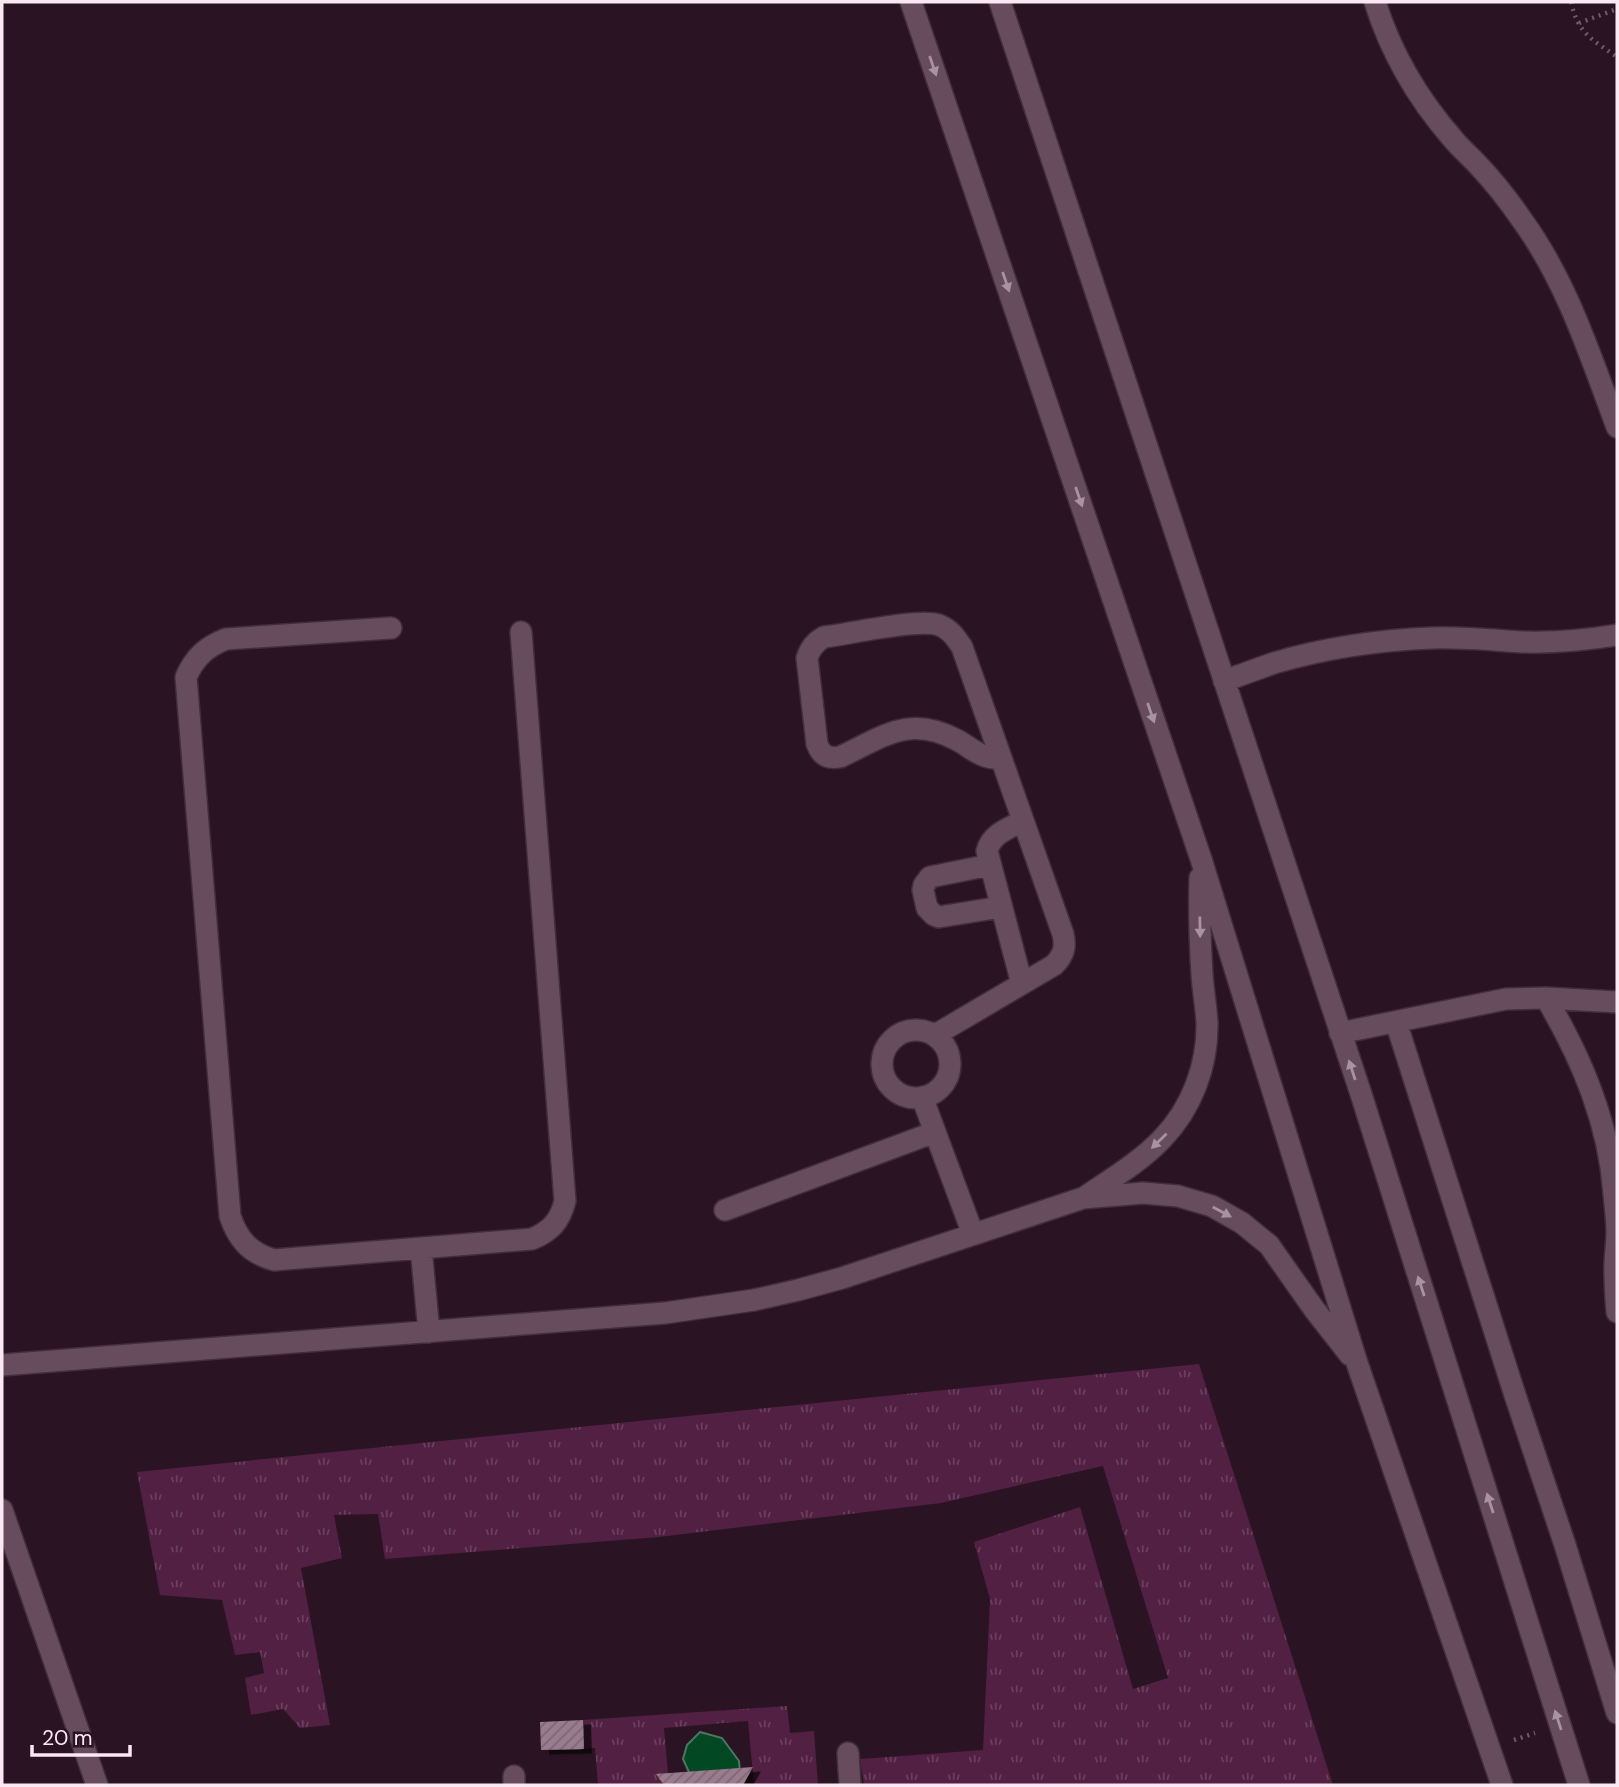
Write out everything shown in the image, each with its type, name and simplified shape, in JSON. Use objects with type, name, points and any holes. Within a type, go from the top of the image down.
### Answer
[{"type":"street","points":[[911,2],[1201,859],[1357,1363],[1502,1785]]},
{"type":"street","points":[[1000,2],[1340,1032],[1579,1785]]},
{"type":"street","points":[[1375,2],[1401,64],[1429,109],[1453,140],[1502,192],[1543,251],[1576,316],[1617,427]]},
{"type":"street","points":[[934,1035],[1054,965],[1064,951],[1065,942],[1023,821],[1001,758],[962,647],[956,636],[946,629],[918,623],[824,638],[818,640],[810,651],[807,657],[817,744],[825,756],[840,757],[887,733],[926,728],[958,740],[983,757],[1001,758]]},
{"type":"street","points":[[391,628],[226,639],[202,652],[192,663],[186,677],[230,1216],[241,1240],[250,1249],[274,1260],[532,1239],[554,1226],[562,1214],[565,1201],[520,632]]},
{"type":"street","points":[[1224,681],[1275,663],[1327,650],[1379,642],[1446,638],[1556,642],[1617,635]]},
{"type":"street","points":[[1022,984],[987,851],[997,835],[1023,821]]},
{"type":"street","points":[[1083,1198],[1139,1159],[1162,1139],[1182,1115],[1196,1086],[1205,1056],[1207,1022],[1200,941],[1201,859]]},
{"type":"street","points":[[990,866],[930,877],[923,890],[927,908],[939,917],[1001,907]]},
{"type":"street","points":[[1546,998],[1567,1033],[1584,1071],[1608,1150],[1616,1219],[1617,1312]]},
{"type":"street","points":[[1340,1032],[1506,999],[1617,1002]]},
{"type":"street","points":[[1396,1022],[1617,1713]]},
{"type":"street","points":[[909,1030],[922,1030],[934,1035],[944,1045],[949,1057],[949,1070],[944,1082],[934,1092],[922,1097],[909,1097],[897,1092],[888,1083],[882,1070],[882,1057],[887,1045],[896,1035],[909,1030]]},
{"type":"street","points":[[922,1097],[973,1234]]},
{"type":"street","points":[[725,1210],[935,1132]]},
{"type":"street","points":[[2,1365],[665,1314],[754,1300],[842,1278],[1083,1198],[1143,1193],[1178,1196],[1212,1206],[1242,1223],[1269,1245],[1314,1309],[1357,1363]]},
{"type":"street","points":[[421,1248],[429,1332]]},
{"type":"street","points":[[2,1510],[97,1785]]},
{"type":"street","points":[[848,1753],[850,1785]]},
{"type":"path","points":[[1571,2],[1579,23],[1594,43],[1617,57]]},
{"type":"path","points":[[1579,23],[1617,9]]},
{"type":"path","points":[[1490,1748],[1559,1725]]},
{"type":"green space","points":[[1199,1364],[1333,1785],[864,1785],[860,1759],[983,1750],[990,1599],[974,1542],[1080,1507],[1133,1689],[1168,1678],[1103,1466],[941,1503],[659,1537],[385,1559],[378,1514],[334,1515],[342,1558],[301,1568],[330,1725],[300,1728],[283,1709],[251,1715],[245,1678],[264,1673],[260,1652],[235,1655],[222,1600],[160,1595],[137,1472]]},
{"type":"green space","points":[[787,1706],[790,1733],[814,1731],[818,1785],[754,1785],[748,1721],[664,1728],[669,1785],[598,1785],[595,1748],[584,1749],[583,1720]]},
{"type":"shaded area","points":[[700,1732],[722,1738],[739,1761],[741,1785],[702,1785],[692,1779],[683,1759],[687,1745]]},
{"type":"building","points":[[583,1720],[584,1749],[541,1750],[540,1722]]},
{"type":"building","points":[[753,1767],[743,1785],[664,1785],[656,1774]]}]
